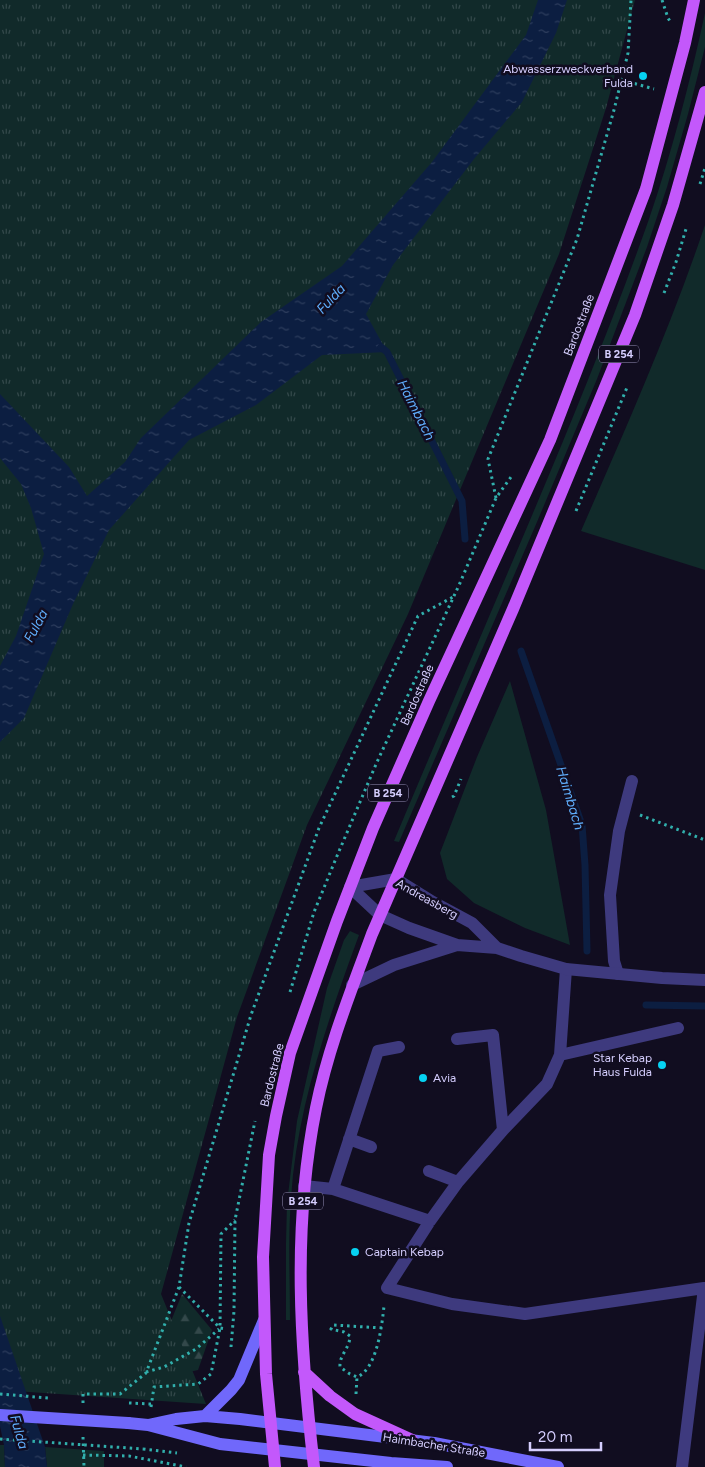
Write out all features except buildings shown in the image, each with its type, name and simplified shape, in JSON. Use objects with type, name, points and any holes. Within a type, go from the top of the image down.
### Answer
[{"type":"main road","name":"Bardostraße","points":[[275,1467],[266,1374],[264,1320],[266,1195],[269,1155],[290,1053],[373,828],[429,700],[550,440],[646,189],[685,43],[694,0]]},
{"type":"main road","name":"B 254","points":[[314,1461],[304,1372],[300,1281],[301,1228],[309,1146],[317,1105],[336,1035],[352,985],[380,915],[513,609],[635,315],[672,206],[705,92]]},
{"type":"main road","points":[[205,1416],[239,1380],[264,1320]]},
{"type":"main road","points":[[304,1372],[330,1396],[355,1414],[412,1440]]},
{"type":"main road","points":[[0,1415],[148,1425]]},
{"type":"main road","name":"Haimbacher Straße","points":[[148,1425],[205,1416],[455,1446],[558,1467]]},
{"type":"main road","name":"Haimbacher Straße","points":[[148,1425],[220,1444],[272,1450],[314,1461],[447,1467]]},
{"type":"street","points":[[618,974],[614,961],[610,895],[619,831],[632,781]]},
{"type":"street","name":"Andreasberg","points":[[350,887],[396,879],[472,923],[498,948]]},
{"type":"street","name":"Andreasberg","points":[[350,887],[380,915],[409,928],[458,945],[498,948],[566,969],[705,980]]},
{"type":"street","name":"Andreasberg","points":[[352,985],[394,965],[458,945]]},
{"type":"street","points":[[566,969],[560,1055],[547,1084],[503,1130],[458,1182],[430,1220],[387,1288],[452,1304],[526,1314],[704,1288],[682,1467]]},
{"type":"street","points":[[560,1055],[678,1028]]},
{"type":"street","points":[[457,1039],[493,1035],[503,1130]]},
{"type":"street","points":[[333,1188],[378,1051],[399,1047]]},
{"type":"street","points":[[349,1139],[371,1148]]},
{"type":"street","points":[[429,1170],[458,1182]]},
{"type":"street","points":[[304,1186],[333,1188],[430,1220]]},
{"type":"path","points":[[496,498],[488,459],[577,239],[628,54],[631,0]]},
{"type":"path","points":[[662,0],[673,26]]},
{"type":"path","points":[[622,80],[654,89],[656,82]]},
{"type":"path","points":[[146,1373],[179,1286],[189,1223],[251,1015],[319,828],[418,616],[454,597],[496,498],[512,475]]},
{"type":"path","points":[[625,809],[705,840]]},
{"type":"path","points":[[151,1404],[154,1387],[198,1384],[211,1374],[220,1328],[221,1234],[235,1220],[234,1311],[231,1351]]},
{"type":"path","points":[[179,1286],[220,1328]]},
{"type":"path","points":[[382,1328],[334,1325],[331,1329],[350,1336],[348,1346],[340,1362],[340,1367],[357,1377],[362,1375],[372,1361],[382,1328],[387,1288]]},
{"type":"path","points":[[83,1411],[83,1394],[120,1394],[146,1373],[164,1367],[196,1349],[220,1328],[226,1328]]},
{"type":"path","points":[[356,1392],[357,1377]]},
{"type":"path","points":[[83,1428],[84,1467]]},
{"type":"path","points":[[0,1439],[143,1449]]},
{"type":"path","points":[[83,1455],[129,1456],[186,1467]]},
{"type":"green space","points":[[0,0],[635,0],[606,108],[559,254],[408,614],[307,825],[237,1017],[161,1294],[206,1404],[0,1390]]},
{"type":"green space","points":[[705,13],[705,47],[667,187],[647,247],[597,379],[537,522],[399,842],[394,841],[548,477],[622,293],[649,219],[673,143]]},
{"type":"green space","points":[[705,225],[705,570],[581,531],[662,341]]},
{"type":"green space","points":[[510,681],[546,810],[570,945],[525,928],[474,903],[447,879],[440,853],[477,757]]},
{"type":"green space","points":[[350,931],[359,935],[325,1032],[307,1097],[294,1164],[289,1244],[290,1320],[286,1320],[287,1203],[297,1121],[327,988],[344,940]]},
{"type":"green space","points":[[182,1294],[212,1330],[198,1370],[180,1374],[154,1363]]},
{"type":"green space","points":[[0,1445],[4,1445],[5,1467],[0,1467]]},
{"type":"green space","points":[[45,1447],[104,1451],[104,1467],[47,1467]]},
{"type":"water","name":"Fulda","points":[[538,0],[567,0],[556,33],[522,102],[474,159],[393,265],[366,314],[387,352],[322,355],[256,405],[189,440],[109,530],[73,604],[24,718],[0,742],[0,666],[16,636],[44,554],[31,508],[21,484],[0,458],[0,394],[69,467],[87,496],[125,462],[141,438],[261,322],[342,266],[432,162],[526,35]]},
{"type":"water","name":"Fulda","points":[[0,1316],[45,1447],[47,1467],[5,1467],[4,1445],[0,1426]]},
{"type":"waterway","name":"Haimbach","points":[[381,347],[387,352],[462,501],[465,539]]},
{"type":"waterway","name":"Haimbach","points":[[521,651],[582,825],[587,951]]},
{"type":"waterway","name":"Haimbach","points":[[646,1005],[705,1006]]},
{"type":"place","name":"Abwasserzweckverband Fulda","points":[[643,76]]},
{"type":"place","name":"Star Kebap Haus Fulda","points":[[662,1065]]},
{"type":"place","name":"Avia","points":[[423,1078]]},
{"type":"place","name":"Captain Kebap","points":[[355,1252]]}]
